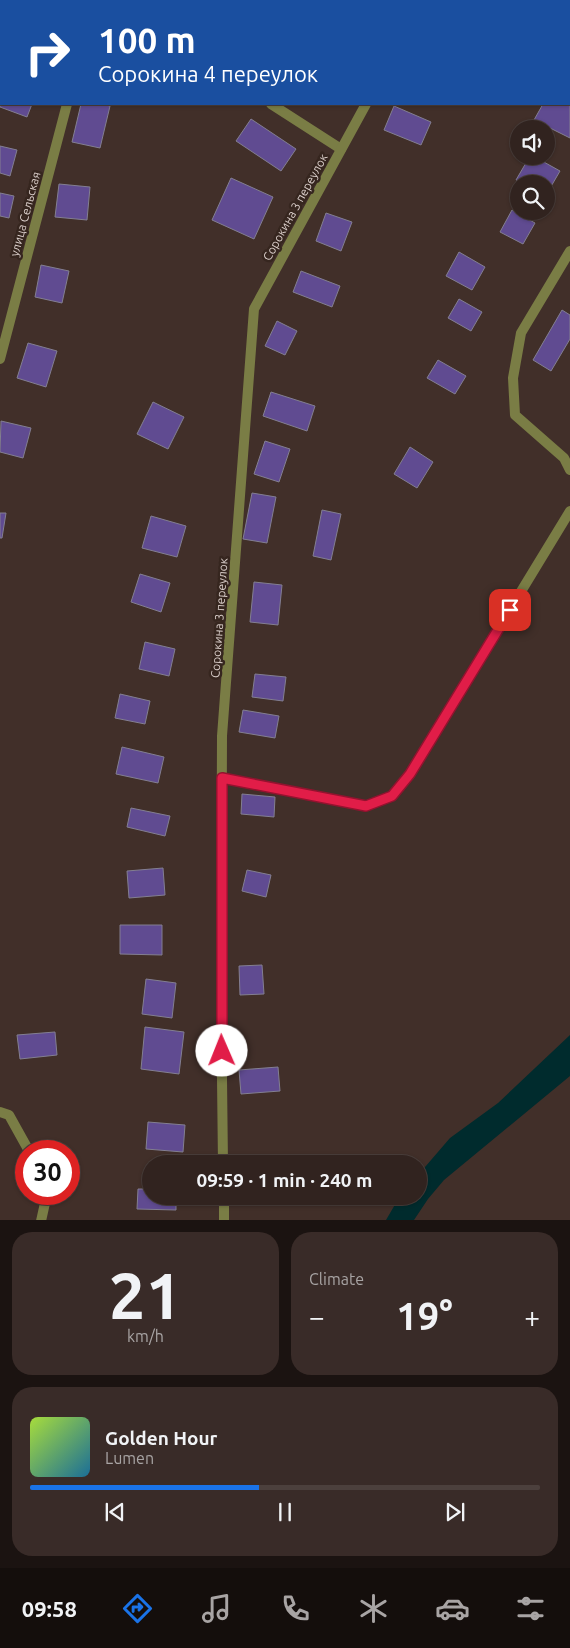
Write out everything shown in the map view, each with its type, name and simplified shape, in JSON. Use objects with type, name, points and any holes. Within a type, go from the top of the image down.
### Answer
[{"type":"street","name":"улица Сельская","points":[[0,360],[67,105]]},
{"type":"street","points":[[273,105],[341,149]]},
{"type":"street","name":"Сорокина 3 переулок","points":[[224,1155],[221,994],[222,736],[254,309],[365,105]]},
{"type":"street","points":[[570,251],[521,333],[513,378],[515,415],[564,458],[570,470]]},
{"type":"street","points":[[222,778],[366,806],[392,796],[410,774],[570,511]]},
{"type":"street","points":[[0,1112],[9,1115],[23,1140]]},
{"type":"street","points":[[41,1220],[44,1205]]},
{"type":"street","points":[[224,1205],[224,1220]]},
{"type":"water","points":[[570,1035],[570,1076],[444,1180],[427,1200],[427,1165],[450,1138],[498,1103]]},
{"type":"water","points":[[395,1205],[424,1205],[414,1220],[386,1220]]},
{"type":"building","points":[[0,105],[32,105],[27,117],[0,107]]},
{"type":"building","points":[[81,105],[110,106],[100,148],[72,142]]},
{"type":"building","points":[[542,105],[570,105],[570,138],[555,130],[555,120],[534,120]]},
{"type":"building","points":[[394,106],[431,122],[421,145],[384,130]]},
{"type":"building","points":[[251,119],[296,149],[281,171],[236,141]]},
{"type":"building","points":[[0,146],[17,150],[10,176],[0,173]]},
{"type":"building","points":[[525,165],[549,165],[560,171],[555,180],[555,175],[519,175]]},
{"type":"building","points":[[231,178],[273,197],[254,239],[212,220]]},
{"type":"building","points":[[59,184],[90,187],[87,220],[55,217]]},
{"type":"building","points":[[0,193],[14,196],[9,218],[0,216]]},
{"type":"building","points":[[326,213],[352,222],[341,251],[316,241]]},
{"type":"building","points":[[510,214],[510,220],[530,220],[535,223],[523,244],[500,232]]},
{"type":"building","points":[[459,252],[485,267],[472,290],[446,276]]},
{"type":"building","points":[[41,265],[69,271],[62,303],[35,297]]},
{"type":"building","points":[[301,271],[340,286],[332,307],[293,292]]},
{"type":"building","points":[[459,299],[482,312],[471,331],[448,318]]},
{"type":"building","points":[[562,310],[570,315],[570,339],[551,371],[533,360]]},
{"type":"building","points":[[277,321],[297,331],[285,355],[265,346]]},
{"type":"building","points":[[28,343],[57,351],[46,387],[17,378]]},
{"type":"building","points":[[438,360],[466,376],[455,394],[427,378]]},
{"type":"building","points":[[271,392],[315,406],[307,431],[263,416]]},
{"type":"building","points":[[153,402],[184,417],[168,449],[137,434]]},
{"type":"building","points":[[1,421],[31,428],[23,458],[0,452]]},
{"type":"building","points":[[265,441],[290,449],[279,482],[254,474]]},
{"type":"building","points":[[410,447],[433,462],[417,488],[394,474]]},
{"type":"building","points":[[252,493],[276,497],[267,543],[243,539]]},
{"type":"building","points":[[322,510],[341,514],[331,560],[313,556]]},
{"type":"building","points":[[0,513],[6,513],[2,538],[0,538]]},
{"type":"building","points":[[151,516],[186,526],[177,557],[142,548]]},
{"type":"building","points":[[140,574],[170,583],[161,612],[131,602]]},
{"type":"building","points":[[254,582],[282,585],[278,625],[250,622]]},
{"type":"building","points":[[145,642],[175,649],[169,676],[139,669]]},
{"type":"building","points":[[255,674],[286,677],[283,701],[252,697]]},
{"type":"building","points":[[120,694],[150,701],[145,724],[115,718]]},
{"type":"building","points":[[243,710],[279,716],[275,738],[239,732]]},
{"type":"building","points":[[122,747],[164,757],[158,783],[116,774]]},
{"type":"building","points":[[242,794],[275,797],[274,817],[241,814]]},
{"type":"building","points":[[131,808],[170,816],[165,836],[127,827]]},
{"type":"building","points":[[163,868],[165,895],[129,898],[127,871]]},
{"type":"building","points":[[247,870],[271,875],[266,897],[242,891]]},
{"type":"building","points":[[120,925],[162,925],[162,955],[120,954]]},
{"type":"building","points":[[262,965],[264,994],[240,995],[239,966]]},
{"type":"building","points":[[146,979],[176,983],[172,1018],[142,1014]]},
{"type":"building","points":[[145,1027],[184,1032],[179,1074],[141,1069]]},
{"type":"building","points":[[55,1032],[57,1055],[20,1059],[17,1035]]},
{"type":"building","points":[[278,1067],[280,1091],[241,1094],[239,1070]]},
{"type":"building","points":[[148,1122],[185,1125],[183,1152],[146,1149]]},
{"type":"building","points":[[138,1189],[142,1189],[142,1205],[176,1205],[176,1210],[137,1209]]},
{"type":"route","points":[[222,1051],[222,778],[366,806],[392,796],[410,774],[510,610]]}]
